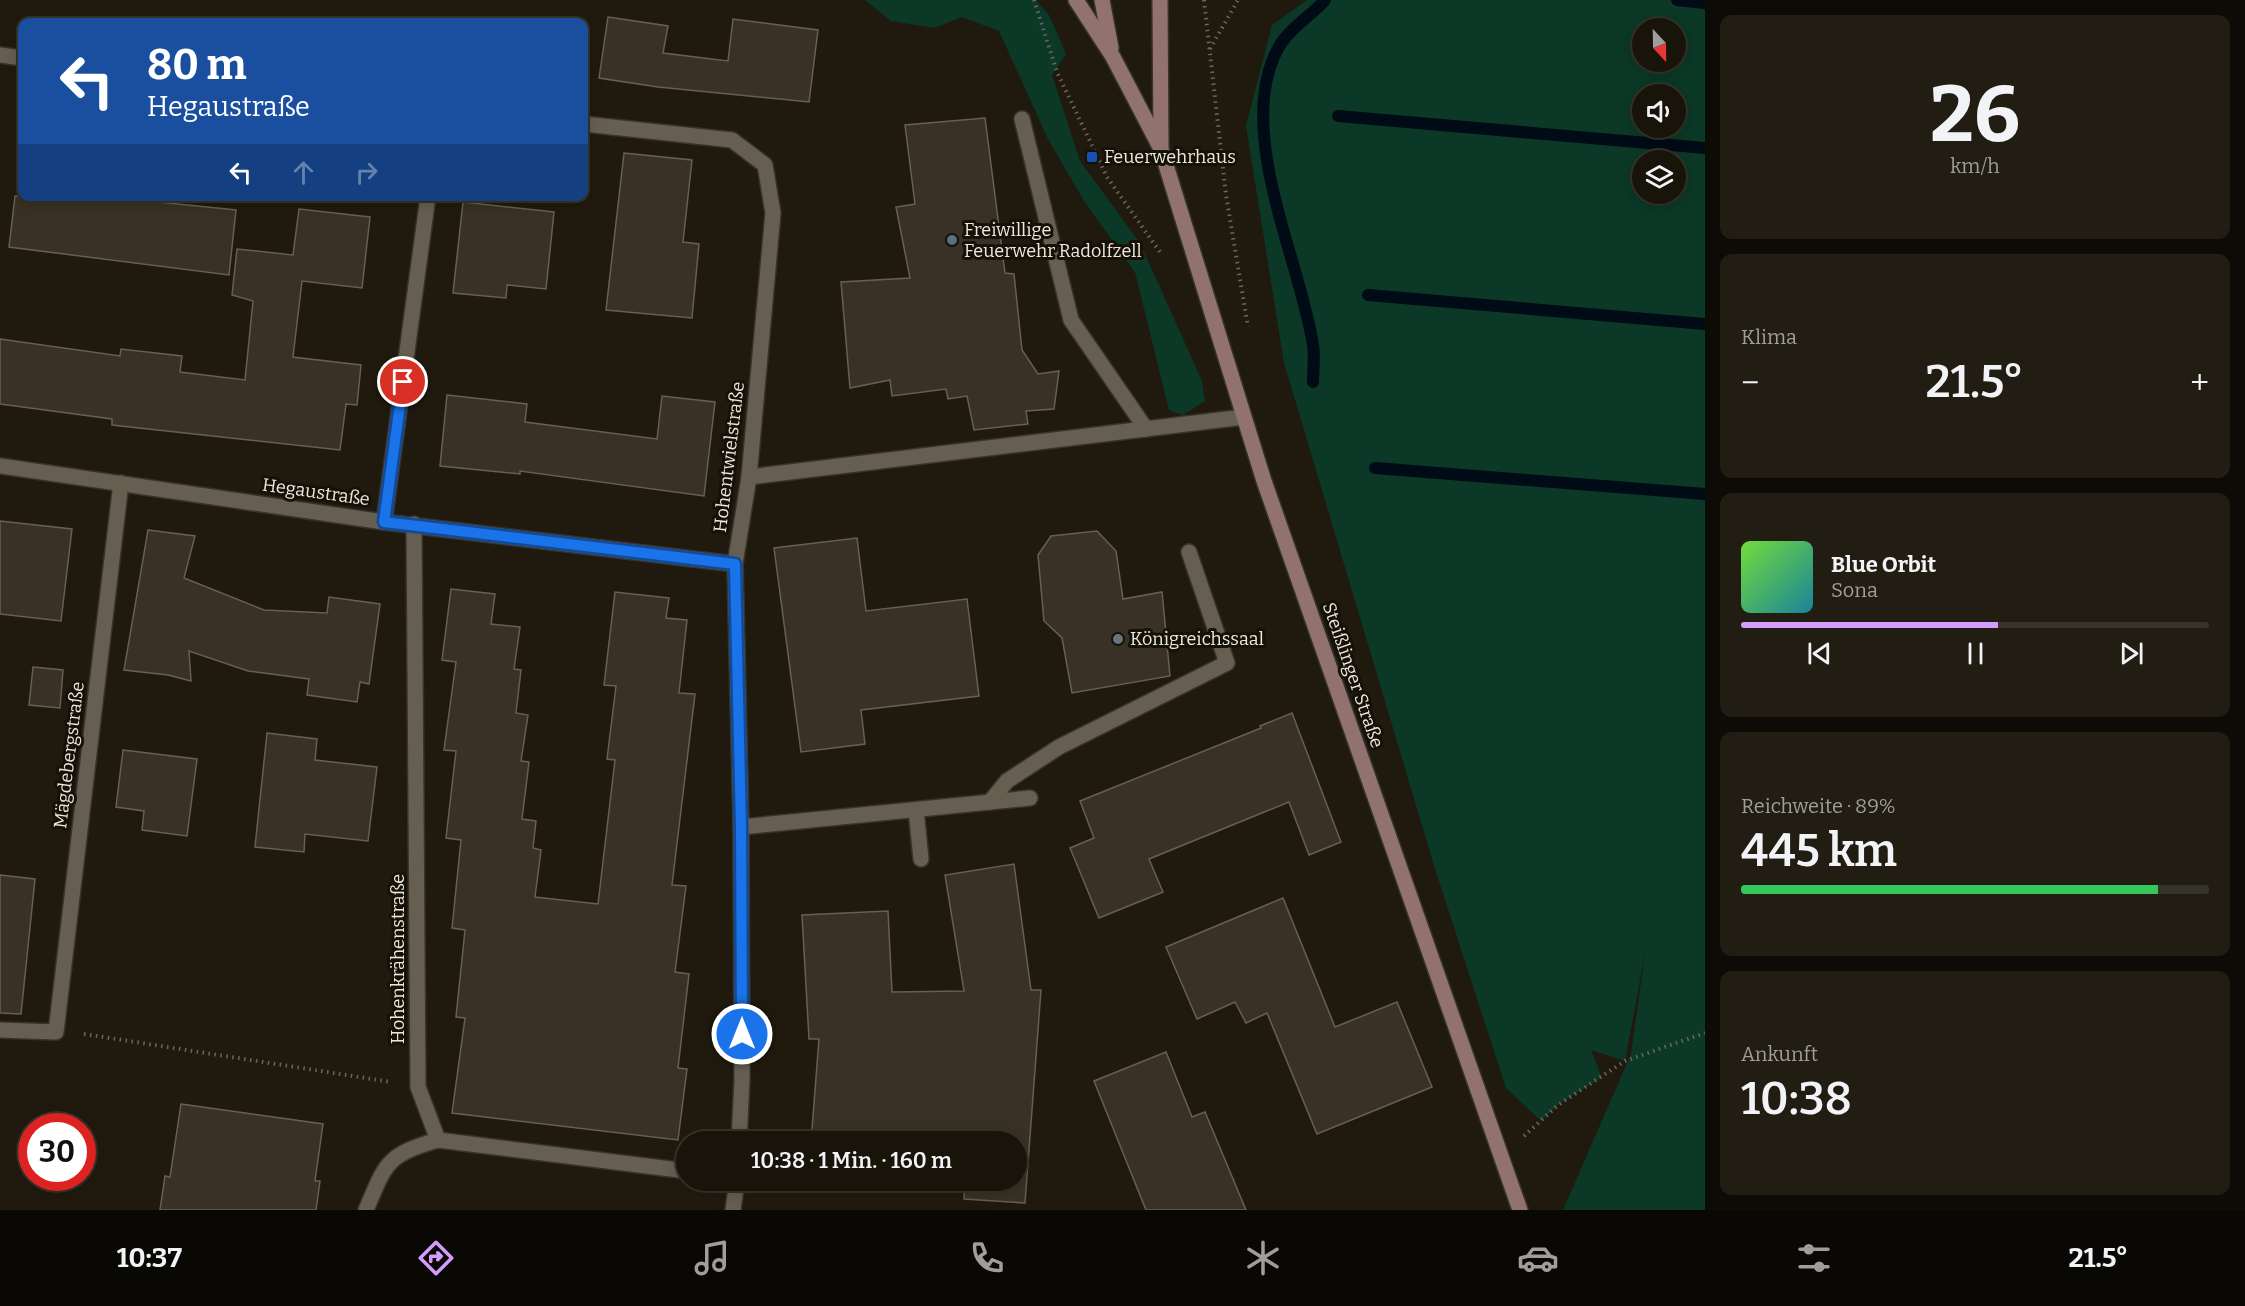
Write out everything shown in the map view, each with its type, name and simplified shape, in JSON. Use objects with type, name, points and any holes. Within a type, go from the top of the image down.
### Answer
[{"type":"street","points":[[1076,0],[1113,57],[1161,148]]},
{"type":"street","points":[[1102,0],[1113,57]]},
{"type":"street","points":[[1160,0],[1161,148]]},
{"type":"street","points":[[0,55],[18,57]]},
{"type":"street","points":[[1022,119],[1071,320],[1146,429]]},
{"type":"street","name":"Hohentwielstraße","points":[[588,124],[732,140],[765,165],[773,213],[748,477],[735,564],[741,827],[742,1079],[740,1131]]},
{"type":"street","name":"Steißlinger Straße","points":[[1161,148],[1244,417],[1520,1210]]},
{"type":"street","points":[[384,522],[427,201]]},
{"type":"street","points":[[748,477],[1244,417]]},
{"type":"street","name":"Hegaustraße","points":[[0,466],[384,522],[735,564]]},
{"type":"street","name":"Mägdebergstraße","points":[[56,1032],[121,483]]},
{"type":"street","name":"Hohenkrähenstraße","points":[[414,524],[418,1087],[438,1140]]},
{"type":"street","points":[[990,802],[1007,781],[1059,747],[1227,663],[1189,552]]},
{"type":"street","points":[[741,827],[1030,798]]},
{"type":"street","points":[[916,810],[921,859]]},
{"type":"street","points":[[0,1030],[56,1032]]},
{"type":"street","points":[[366,1210],[386,1164],[413,1147],[438,1140],[676,1170]]},
{"type":"street","points":[[734,1210],[736,1191]]},
{"type":"path","points":[[1034,0],[1057,72],[1107,177],[1162,254],[1166,265]]},
{"type":"path","points":[[1204,0],[1226,195],[1248,330]]},
{"type":"path","points":[[1210,50],[1238,0]]},
{"type":"path","points":[[56,1032],[70,1032],[418,1087]]},
{"type":"path","points":[[1501,1156],[1558,1105],[1626,1062],[1705,1033]]},
{"type":"green space","points":[[865,0],[1036,0],[1049,15],[1066,54],[1052,75],[1080,161],[1140,243],[1202,381],[1205,401],[1183,415],[1169,410],[1135,272],[1084,201],[1048,139],[999,31],[962,17],[934,28],[891,21]]},
{"type":"green space","points":[[1307,0],[1677,0],[1705,3],[1705,1210],[1563,1210],[1631,1054],[1645,953],[1625,1061],[1591,1050],[1602,1077],[1558,1105],[1541,1121],[1506,1088],[1436,872],[1284,363],[1246,126],[1272,25]]},
{"type":"building","points":[[608,17],[668,26],[663,53],[728,61],[733,19],[818,30],[809,102],[658,87],[599,78]]},
{"type":"building","name":"Freiwillige Feuerwehr Radolfzell","points":[[985,118],[1005,273],[1014,274],[1022,350],[1038,374],[1059,371],[1054,409],[1026,411],[1028,424],[974,430],[967,396],[948,399],[946,389],[892,396],[890,380],[850,388],[841,282],[910,278],[896,207],[915,204],[905,125]]},
{"type":"building","points":[[624,153],[692,160],[683,242],[699,244],[692,318],[606,310]]},
{"type":"building","points":[[15,196],[18,196],[18,201],[149,201],[236,210],[229,275],[9,247]]},
{"type":"building","points":[[463,202],[554,212],[546,289],[507,285],[506,298],[453,293]]},
{"type":"building","points":[[299,209],[370,217],[362,288],[302,281],[293,357],[361,365],[357,405],[346,404],[340,450],[112,425],[112,419],[0,404],[0,339],[120,356],[121,349],[182,356],[180,372],[245,380],[253,301],[232,295],[237,249],[293,255]]},
{"type":"building","points":[[447,395],[527,404],[525,422],[657,439],[662,396],[715,402],[704,496],[520,471],[520,474],[440,466]]},
{"type":"building","points":[[0,521],[72,529],[61,621],[0,614]]},
{"type":"building","points":[[148,530],[195,536],[184,578],[264,610],[327,613],[329,597],[380,604],[369,684],[360,682],[357,702],[307,695],[309,679],[248,671],[189,651],[191,681],[168,675],[124,670]]},
{"type":"building","points":[[1097,531],[1116,551],[1123,599],[1162,592],[1170,676],[1072,693],[1062,638],[1044,621],[1038,555],[1051,536]]},
{"type":"building","points":[[857,538],[866,611],[967,599],[979,696],[861,710],[865,744],[801,752],[774,548]]},
{"type":"building","points":[[451,589],[495,594],[491,624],[520,627],[514,669],[521,670],[516,713],[528,715],[521,761],[529,762],[522,819],[536,821],[533,848],[541,850],[535,897],[598,904],[615,760],[607,759],[616,686],[604,685],[615,592],[669,598],[666,618],[687,620],[679,693],[695,694],[672,885],[686,886],[675,972],[689,974],[678,1068],[687,1069],[676,1140],[452,1113],[465,1018],[456,1017],[465,930],[452,928],[461,840],[446,838],[456,751],[444,750],[456,662],[442,660]]},
{"type":"building","points":[[33,667],[63,670],[60,708],[29,705]]},
{"type":"building","points":[[1292,713],[1341,842],[1309,855],[1289,802],[1149,859],[1163,892],[1099,918],[1070,848],[1094,838],[1080,801],[1261,728],[1260,726]]},
{"type":"building","points":[[267,733],[317,739],[315,760],[377,767],[368,841],[305,834],[304,852],[255,847]]},
{"type":"building","points":[[123,750],[197,759],[187,836],[142,830],[144,811],[116,807]]},
{"type":"building","points":[[1014,864],[1031,990],[1041,990],[1027,1176],[1027,1131],[812,1131],[819,1039],[809,1039],[802,915],[888,911],[892,992],[964,991],[945,875]]},
{"type":"building","points":[[0,875],[35,879],[21,1014],[0,1013]]},
{"type":"building","points":[[1283,898],[1335,1027],[1397,1002],[1432,1087],[1317,1134],[1267,1013],[1246,1023],[1235,1002],[1197,1019],[1166,947]]},
{"type":"building","points":[[1166,1052],[1192,1117],[1205,1112],[1246,1210],[1146,1210],[1094,1081]]},
{"type":"building","points":[[181,1104],[323,1124],[315,1181],[320,1181],[316,1210],[160,1210],[165,1176],[170,1177]]},
{"type":"building","points":[[964,1191],[1026,1191],[1025,1203],[964,1199]]},
{"type":"waterway","points":[[1313,382],[1313,345],[1274,193],[1266,153],[1263,114],[1267,78],[1280,45],[1289,33],[1325,0]]},
{"type":"waterway","points":[[1677,0],[1705,3]]},
{"type":"waterway","points":[[1338,116],[1705,148]]},
{"type":"waterway","points":[[1368,295],[1705,324]]},
{"type":"waterway","points":[[1375,468],[1705,494]]},
{"type":"place","name":"Feuerwehrhaus","points":[[1092,157]]},
{"type":"place","name":"Freiwillige Feuerwehr Radolfzell","points":[[952,240]]},
{"type":"place","name":"Königreichssaal","points":[[1118,639]]},
{"type":"route","points":[[403,382],[384,522],[441,527],[735,564],[741,827],[742,1034]]}]
